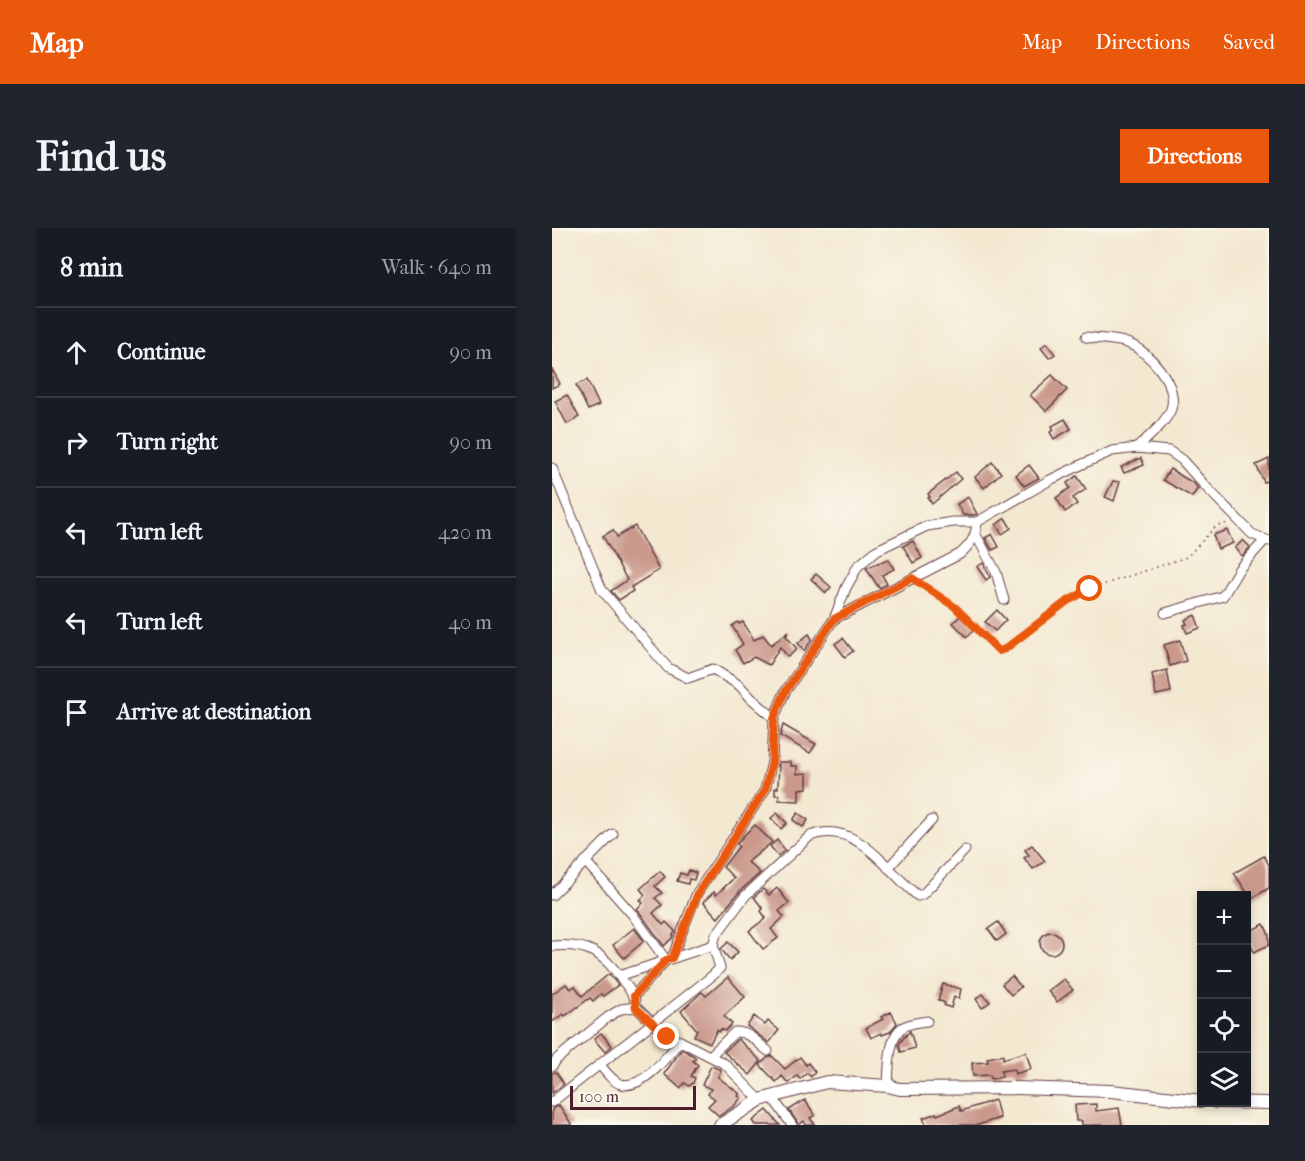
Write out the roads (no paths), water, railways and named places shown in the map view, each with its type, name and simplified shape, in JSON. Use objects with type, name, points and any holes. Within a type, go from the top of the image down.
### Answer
[{"type":"main road","points":[[720,1125],[766,1098],[827,1082],[888,1086],[900,1089],[1016,1088],[1111,1091],[1197,1100]]},
{"type":"main road","points":[[1251,1103],[1269,1103]]},
{"type":"street","points":[[1086,337],[1127,343],[1138,349],[1152,359],[1169,387],[1172,403],[1166,418],[1137,448]]},
{"type":"street","points":[[634,996],[669,959],[698,893],[765,790],[772,762],[774,718],[785,692],[834,619],[846,588],[858,566],[877,550],[927,526],[953,522],[977,522],[1050,480],[1112,451],[1137,448],[1168,451],[1182,460],[1252,534],[1267,541],[1239,569],[1223,596],[1165,613]]},
{"type":"street","points":[[552,468],[602,590],[668,668],[688,678],[713,669],[739,685],[774,718]]},
{"type":"street","points":[[834,619],[960,554],[976,535],[977,522]]},
{"type":"street","points":[[976,535],[996,572],[1004,600]]},
{"type":"street","points":[[888,868],[932,820]]},
{"type":"street","points":[[552,1102],[720,968],[713,945],[716,935],[741,901],[810,836],[818,833],[844,833],[863,845],[918,896],[923,894],[965,850]]},
{"type":"street","points":[[552,895],[613,834]]},
{"type":"street","points":[[585,861],[669,959]]},
{"type":"street","points":[[552,946],[572,944],[596,952],[610,964],[634,996],[636,1008],[652,1024],[667,1037],[680,1041],[725,1064],[766,1098],[792,1125]]},
{"type":"street","points":[[619,976],[713,945]]},
{"type":"street","points":[[552,1066],[557,1059],[621,1008],[636,1008]]},
{"type":"street","points":[[888,1086],[894,1038],[898,1030],[927,1021]]},
{"type":"street","points":[[710,1056],[735,1032],[741,1031],[768,1051]]},
{"type":"street","points":[[600,1065],[616,1082],[621,1084],[641,1080],[652,1072],[680,1041]]}]
